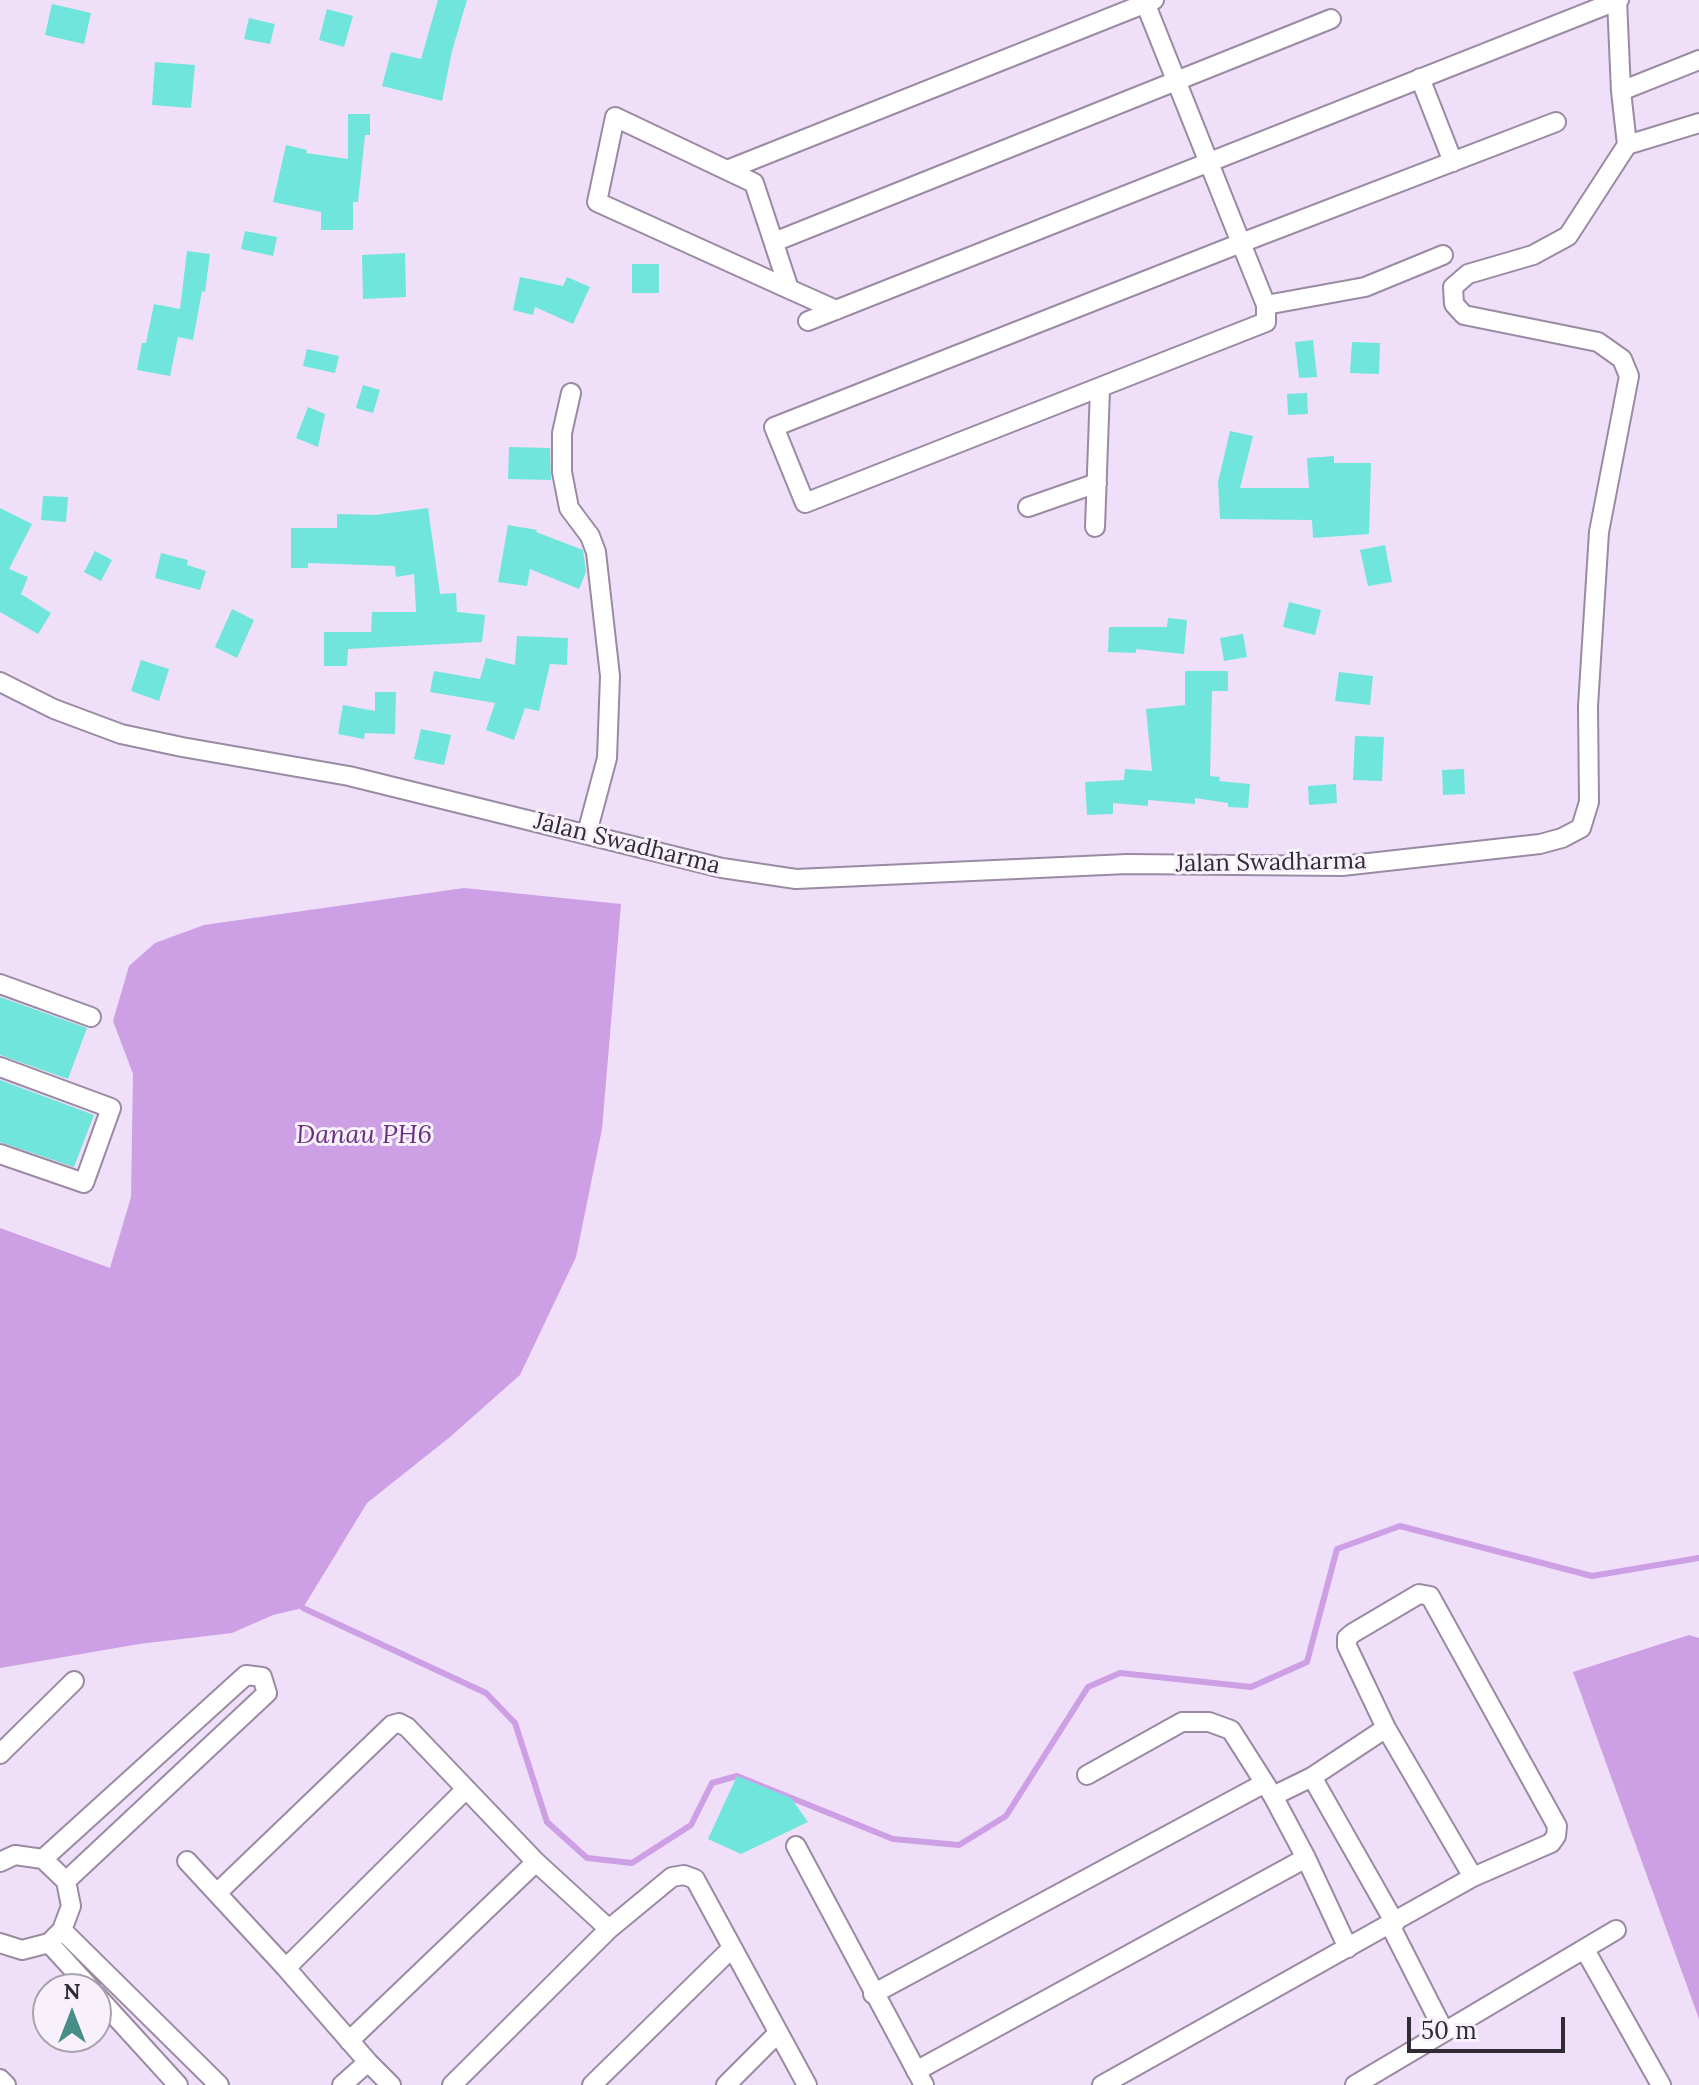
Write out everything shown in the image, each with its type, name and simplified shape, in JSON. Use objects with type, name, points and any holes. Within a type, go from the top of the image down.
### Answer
[{"type":"street","points":[[808,321],[1618,0],[1621,91],[1627,145],[1699,123]]},
{"type":"street","points":[[727,170],[1148,1],[1208,162],[1241,243],[1266,305],[1266,322],[805,503],[774,427],[1241,243],[1556,122]]},
{"type":"street","points":[[774,242],[1331,19]]},
{"type":"street","points":[[1621,91],[1699,60]]},
{"type":"street","points":[[1420,78],[1453,162]]},
{"type":"street","points":[[789,289],[754,183],[615,117],[597,202],[789,289],[836,310]]},
{"type":"street","name":"Jalan Swadharma","points":[[0,682],[54,709],[121,734],[349,776],[722,868],[796,879],[1098,865],[1342,866],[1540,844],[1562,838],[1581,828],[1589,802],[1588,706],[1599,532],[1629,376],[1622,359],[1598,342],[1464,315],[1454,304],[1453,287],[1468,274],[1533,255],[1568,236],[1627,145]]},
{"type":"street","points":[[1266,305],[1365,287],[1443,255]]},
{"type":"street","points":[[1095,527],[1100,389]]},
{"type":"street","points":[[571,393],[562,433],[562,472],[569,508],[590,536],[596,552],[610,676],[607,758],[587,833]]},
{"type":"street","points":[[1028,507],[1097,483]]},
{"type":"street","points":[[0,984],[91,1017]]},
{"type":"street","points":[[0,1067],[111,1108],[84,1183],[0,1154]]},
{"type":"street","points":[[1102,2085],[1473,1877],[1551,1843],[1556,1836],[1557,1826],[1430,1596],[1419,1594],[1347,1638],[1347,1646],[1386,1728],[1473,1877]]},
{"type":"street","points":[[43,1859],[246,1675],[262,1677],[267,1693],[66,1881]]},
{"type":"street","points":[[0,1754],[74,1681]]},
{"type":"street","points":[[1087,1775],[1182,1722],[1196,1720],[1231,1730],[1306,1858],[1348,1948]]},
{"type":"street","points":[[217,1893],[392,1725],[399,1723],[407,1727],[536,1862],[609,1929]]},
{"type":"street","points":[[873,1994],[1268,1790],[1312,1777],[1386,1728]]},
{"type":"street","points":[[1312,1777],[1392,1924],[1444,2031]]},
{"type":"street","points":[[286,1968],[465,1790]]},
{"type":"street","points":[[796,1846],[920,2078],[1306,1858]]},
{"type":"street","points":[[0,1862],[15,1855],[43,1859],[66,1881],[71,1906],[55,1936],[22,1950],[0,1943]]},
{"type":"street","points":[[187,1861],[391,2085]]},
{"type":"street","points":[[349,2041],[536,1862]]},
{"type":"street","points":[[452,2085],[609,1929],[672,1877],[684,1875],[695,1879],[807,2085]]},
{"type":"street","points":[[1355,2085],[1616,1930]]},
{"type":"street","points":[[55,1936],[80,1973]]},
{"type":"street","points":[[55,1936],[219,2085]]},
{"type":"street","points":[[592,2085],[732,1948]]},
{"type":"street","points":[[1585,1950],[1661,2085]]},
{"type":"street","points":[[112,2013],[178,2085]]},
{"type":"street","points":[[726,2085],[778,2033]]},
{"type":"street","points":[[342,2085],[368,2062]]},
{"type":"street","points":[[0,2079],[6,2085]]},
{"type":"water","name":"Danau PH6","points":[[464,888],[621,904],[602,1129],[576,1257],[520,1375],[450,1437],[367,1503],[303,1608],[273,1615],[232,1633],[139,1644],[0,1668],[0,1228],[110,1268],[131,1197],[133,1074],[113,1021],[129,966],[155,943],[204,925]]},
{"type":"water","points":[[1689,1635],[1699,1638],[1699,2019],[1573,1672]]},
{"type":"building","points":[[438,0],[467,0],[442,101],[382,86],[391,52],[421,59]]},
{"type":"building","points":[[52,4],[91,13],[84,44],[45,35]]},
{"type":"building","points":[[327,9],[353,16],[344,47],[319,40]]},
{"type":"building","points":[[249,18],[275,24],[270,44],[244,39]]},
{"type":"building","points":[[155,62],[195,65],[191,108],[152,105]]},
{"type":"building","points":[[348,114],[370,114],[370,135],[365,135],[358,202],[353,202],[353,230],[321,230],[321,212],[273,202],[286,145],[307,150],[306,153],[348,159]]},
{"type":"building","points":[[245,231],[277,237],[273,256],[241,249]]},
{"type":"building","points":[[187,251],[210,254],[205,292],[202,291],[193,340],[178,337],[170,376],[137,370],[154,304],[180,309]]},
{"type":"building","points":[[405,253],[406,297],[363,299],[362,255]]},
{"type":"building","points":[[632,264],[659,264],[659,293],[632,293]]},
{"type":"building","points":[[520,277],[563,286],[567,277],[590,287],[573,324],[535,307],[533,315],[513,310]]},
{"type":"building","points":[[1313,340],[1317,377],[1299,378],[1295,342]]},
{"type":"building","points":[[1352,342],[1380,343],[1379,374],[1350,373]]},
{"type":"building","points":[[307,349],[339,356],[335,373],[303,366]]},
{"type":"building","points":[[363,385],[380,390],[373,413],[356,408]]},
{"type":"building","points":[[1307,393],[1308,414],[1288,415],[1287,394]]},
{"type":"building","points":[[308,407],[325,414],[318,447],[296,438]]},
{"type":"building","points":[[1230,431],[1253,436],[1240,488],[1309,488],[1307,458],[1334,456],[1334,463],[1371,463],[1369,534],[1313,538],[1312,520],[1220,519],[1218,482]]},
{"type":"building","points":[[509,447],[550,448],[551,480],[508,479]]},
{"type":"building","points":[[43,496],[68,497],[66,522],[41,520]]},
{"type":"building","points":[[0,508],[32,524],[9,569],[28,577],[21,594],[51,613],[38,634],[0,612]]},
{"type":"building","points":[[428,508],[440,594],[456,593],[457,612],[485,615],[482,642],[348,649],[347,666],[324,666],[324,632],[371,632],[372,612],[416,612],[414,574],[396,577],[395,566],[308,563],[308,568],[291,568],[291,528],[337,528],[337,514],[375,515]]},
{"type":"building","points":[[508,525],[537,530],[583,550],[586,572],[579,589],[530,569],[527,586],[498,582]]},
{"type":"building","points":[[1385,545],[1392,582],[1368,586],[1360,550]]},
{"type":"building","points":[[95,551],[112,560],[101,581],[84,572]]},
{"type":"building","points":[[161,553],[188,560],[187,565],[206,571],[200,590],[155,578]]},
{"type":"building","points":[[1289,602],[1321,610],[1315,635],[1283,627]]},
{"type":"building","points":[[232,609],[254,620],[237,658],[215,647]]},
{"type":"building","points":[[1168,618],[1187,620],[1184,654],[1136,649],[1136,653],[1108,652],[1109,627],[1167,627]]},
{"type":"building","points":[[1243,634],[1247,657],[1224,661],[1220,638]]},
{"type":"building","points":[[517,636],[568,638],[567,665],[550,664],[539,711],[525,708],[514,740],[486,730],[495,703],[430,692],[434,671],[480,679],[486,658],[515,665]]},
{"type":"building","points":[[141,660],[169,669],[159,701],[131,691]]},
{"type":"building","points":[[1185,671],[1228,671],[1228,691],[1212,691],[1210,776],[1220,777],[1219,781],[1250,784],[1248,808],[1228,807],[1228,803],[1195,798],[1195,804],[1148,800],[1148,806],[1113,803],[1113,814],[1087,815],[1085,782],[1124,780],[1125,769],[1152,771],[1146,709],[1185,705]]},
{"type":"building","points":[[1339,672],[1373,676],[1370,705],[1335,701]]},
{"type":"building","points":[[375,692],[396,692],[395,734],[365,733],[364,739],[338,734],[343,705],[375,711]]},
{"type":"building","points":[[421,729],[451,735],[444,765],[414,759]]},
{"type":"building","points":[[1355,736],[1384,737],[1382,781],[1353,780]]},
{"type":"building","points":[[1464,769],[1465,794],[1443,795],[1442,770]]},
{"type":"building","points":[[1336,784],[1337,803],[1309,805],[1308,786]]},
{"type":"building","points":[[0,997],[87,1028],[68,1079],[0,1055]]},
{"type":"building","points":[[0,1080],[94,1115],[74,1167],[0,1142]]},
{"type":"building","points":[[737,1776],[791,1798],[808,1822],[741,1854],[708,1839]]},
{"type":"waterway","points":[[303,1608],[486,1693],[515,1723],[547,1822],[587,1858],[632,1863],[691,1825],[712,1783],[737,1776],[893,1839],[959,1845],[1006,1816],[1088,1687],[1120,1673],[1251,1687],[1307,1662],[1337,1549],[1400,1526],[1592,1576],[1699,1558]]}]
